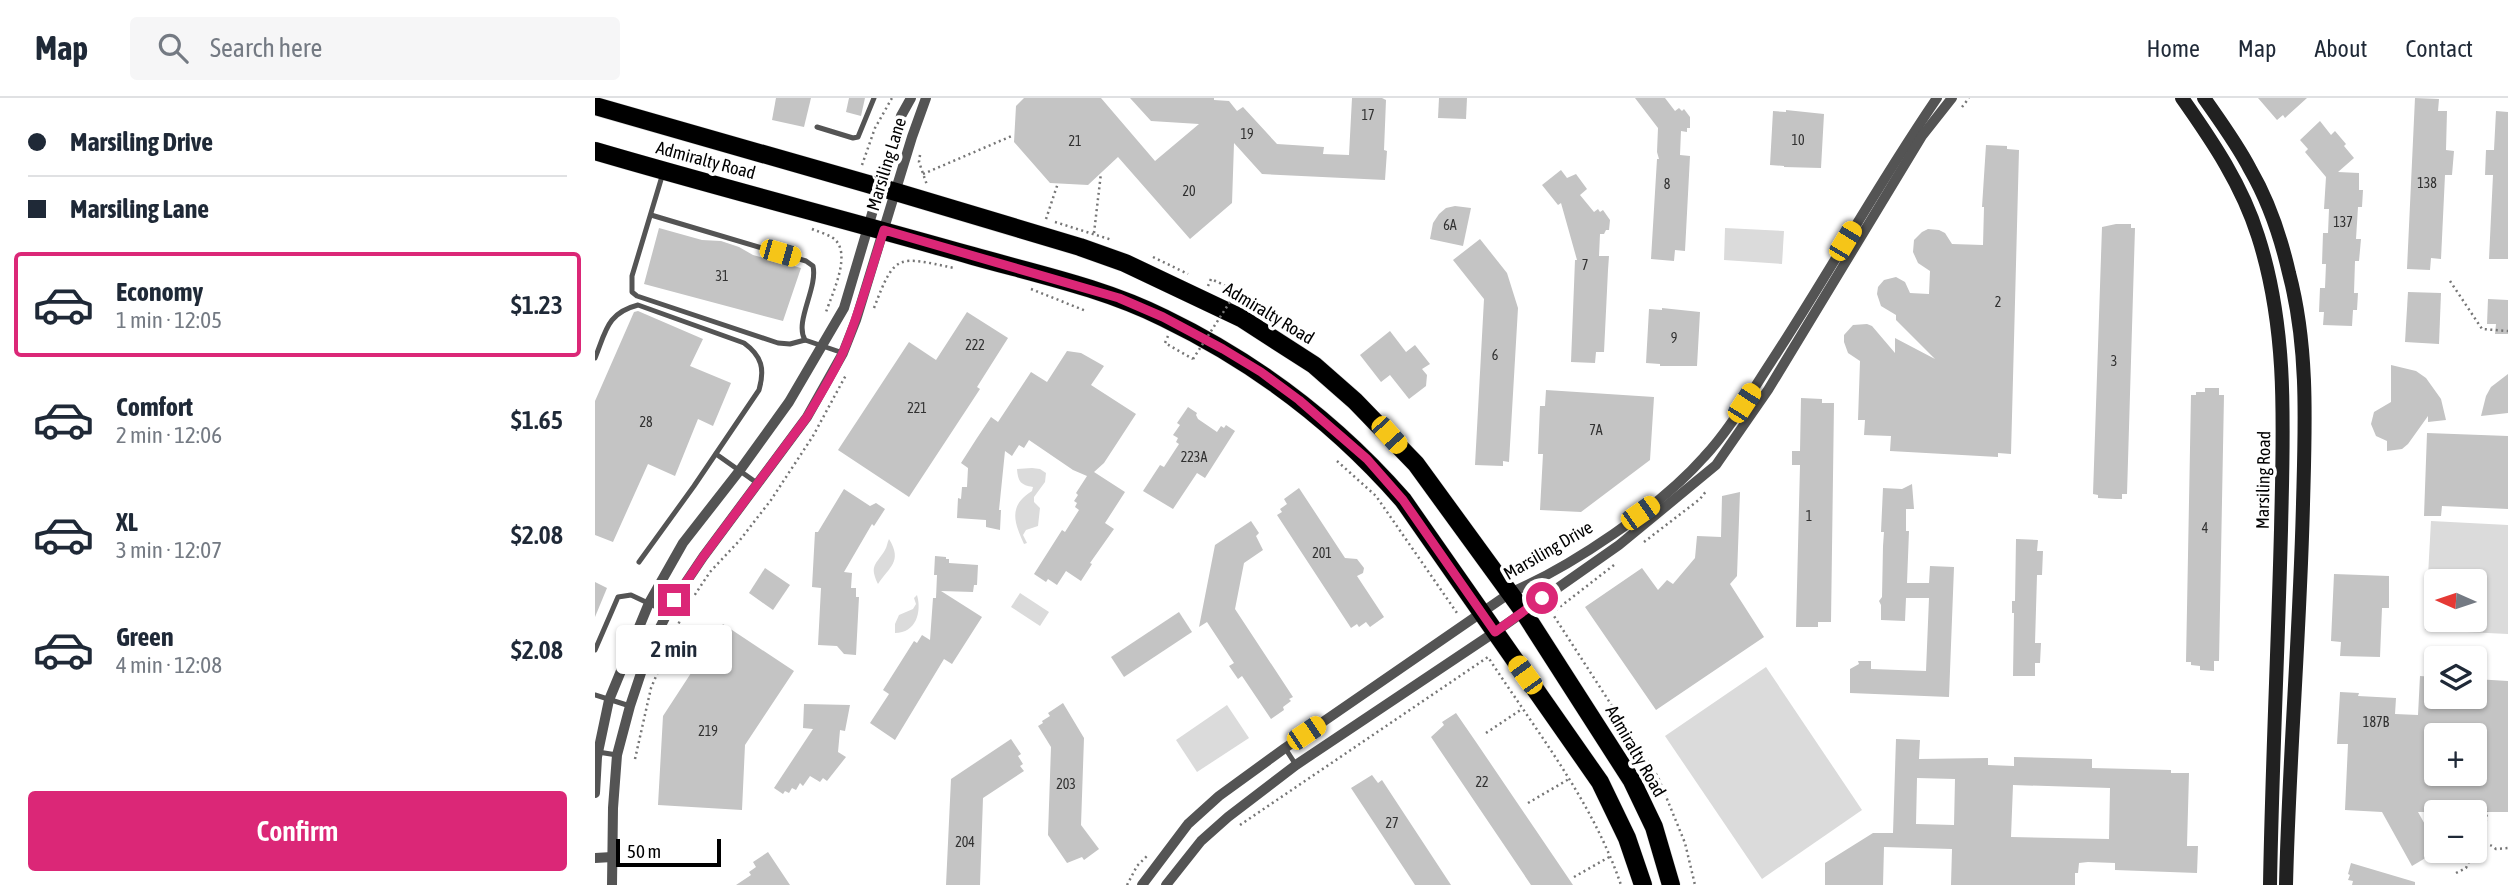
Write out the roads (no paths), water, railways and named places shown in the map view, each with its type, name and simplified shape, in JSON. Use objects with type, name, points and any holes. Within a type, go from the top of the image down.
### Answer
[{"type":"main road","name":"Admiralty Road","points":[[595,106],[888,190],[1125,263],[1241,317],[1314,365],[1355,401],[1416,464],[1523,611],[1632,781],[1654,827],[1671,885]]},
{"type":"main road","name":"Admiralty Road","points":[[595,151],[1119,298],[1173,322],[1261,372],[1299,400],[1367,459],[1403,500],[1600,782],[1627,838],[1643,885]]},
{"type":"street","name":"Marsiling Lane","points":[[888,190],[901,116],[911,98]]},
{"type":"street","name":"Marsiling Lane","points":[[595,793],[598,752],[609,700],[649,603],[683,543],[740,471],[789,402],[844,308],[926,98]]},
{"type":"street","name":"Marsiling Drive","points":[[1142,885],[1188,824],[1219,796],[1510,593],[1570,561],[1621,527],[1659,500],[1704,457],[1731,422],[1795,325],[1858,220],[1937,98]]},
{"type":"street","name":"Marsiling Drive","points":[[1166,885],[1201,841],[1296,765],[1495,632],[1619,545],[1716,466],[1768,390],[1921,136],[1952,98]]},
{"type":"street","name":"Marsiling Road","points":[[2182,98],[2225,161],[2246,203],[2267,269],[2280,344],[2283,441],[2270,885]]},
{"type":"street","points":[[2204,98],[2252,172],[2268,208],[2290,273],[2297,310],[2305,436],[2286,885]]},
{"type":"street","name":"Marsiling Lane","points":[[612,885],[614,778],[617,755],[649,649],[667,612],[703,557],[807,417],[843,353],[856,320],[876,228]]},
{"type":"street","points":[[595,858],[612,857]]},
{"type":"lane","points":[[817,127],[853,138],[858,137],[874,98]]},
{"type":"lane","points":[[664,170],[632,275],[632,292],[636,296],[778,343],[790,344],[805,340],[843,353]]},
{"type":"lane","points":[[651,215],[806,261],[813,266],[815,276],[801,331],[805,340]]},
{"type":"lane","points":[[595,358],[610,320],[617,313],[638,305],[744,343],[761,359],[763,377],[759,390],[639,562]]},
{"type":"lane","points":[[716,454],[757,483]]},
{"type":"lane","points":[[595,650],[618,597],[631,595],[667,612]]},
{"type":"lane","points":[[595,695],[630,706]]},
{"type":"lane","points":[[1285,748],[1296,765]]},
{"type":"lane","points":[[598,752],[617,755]]}]
